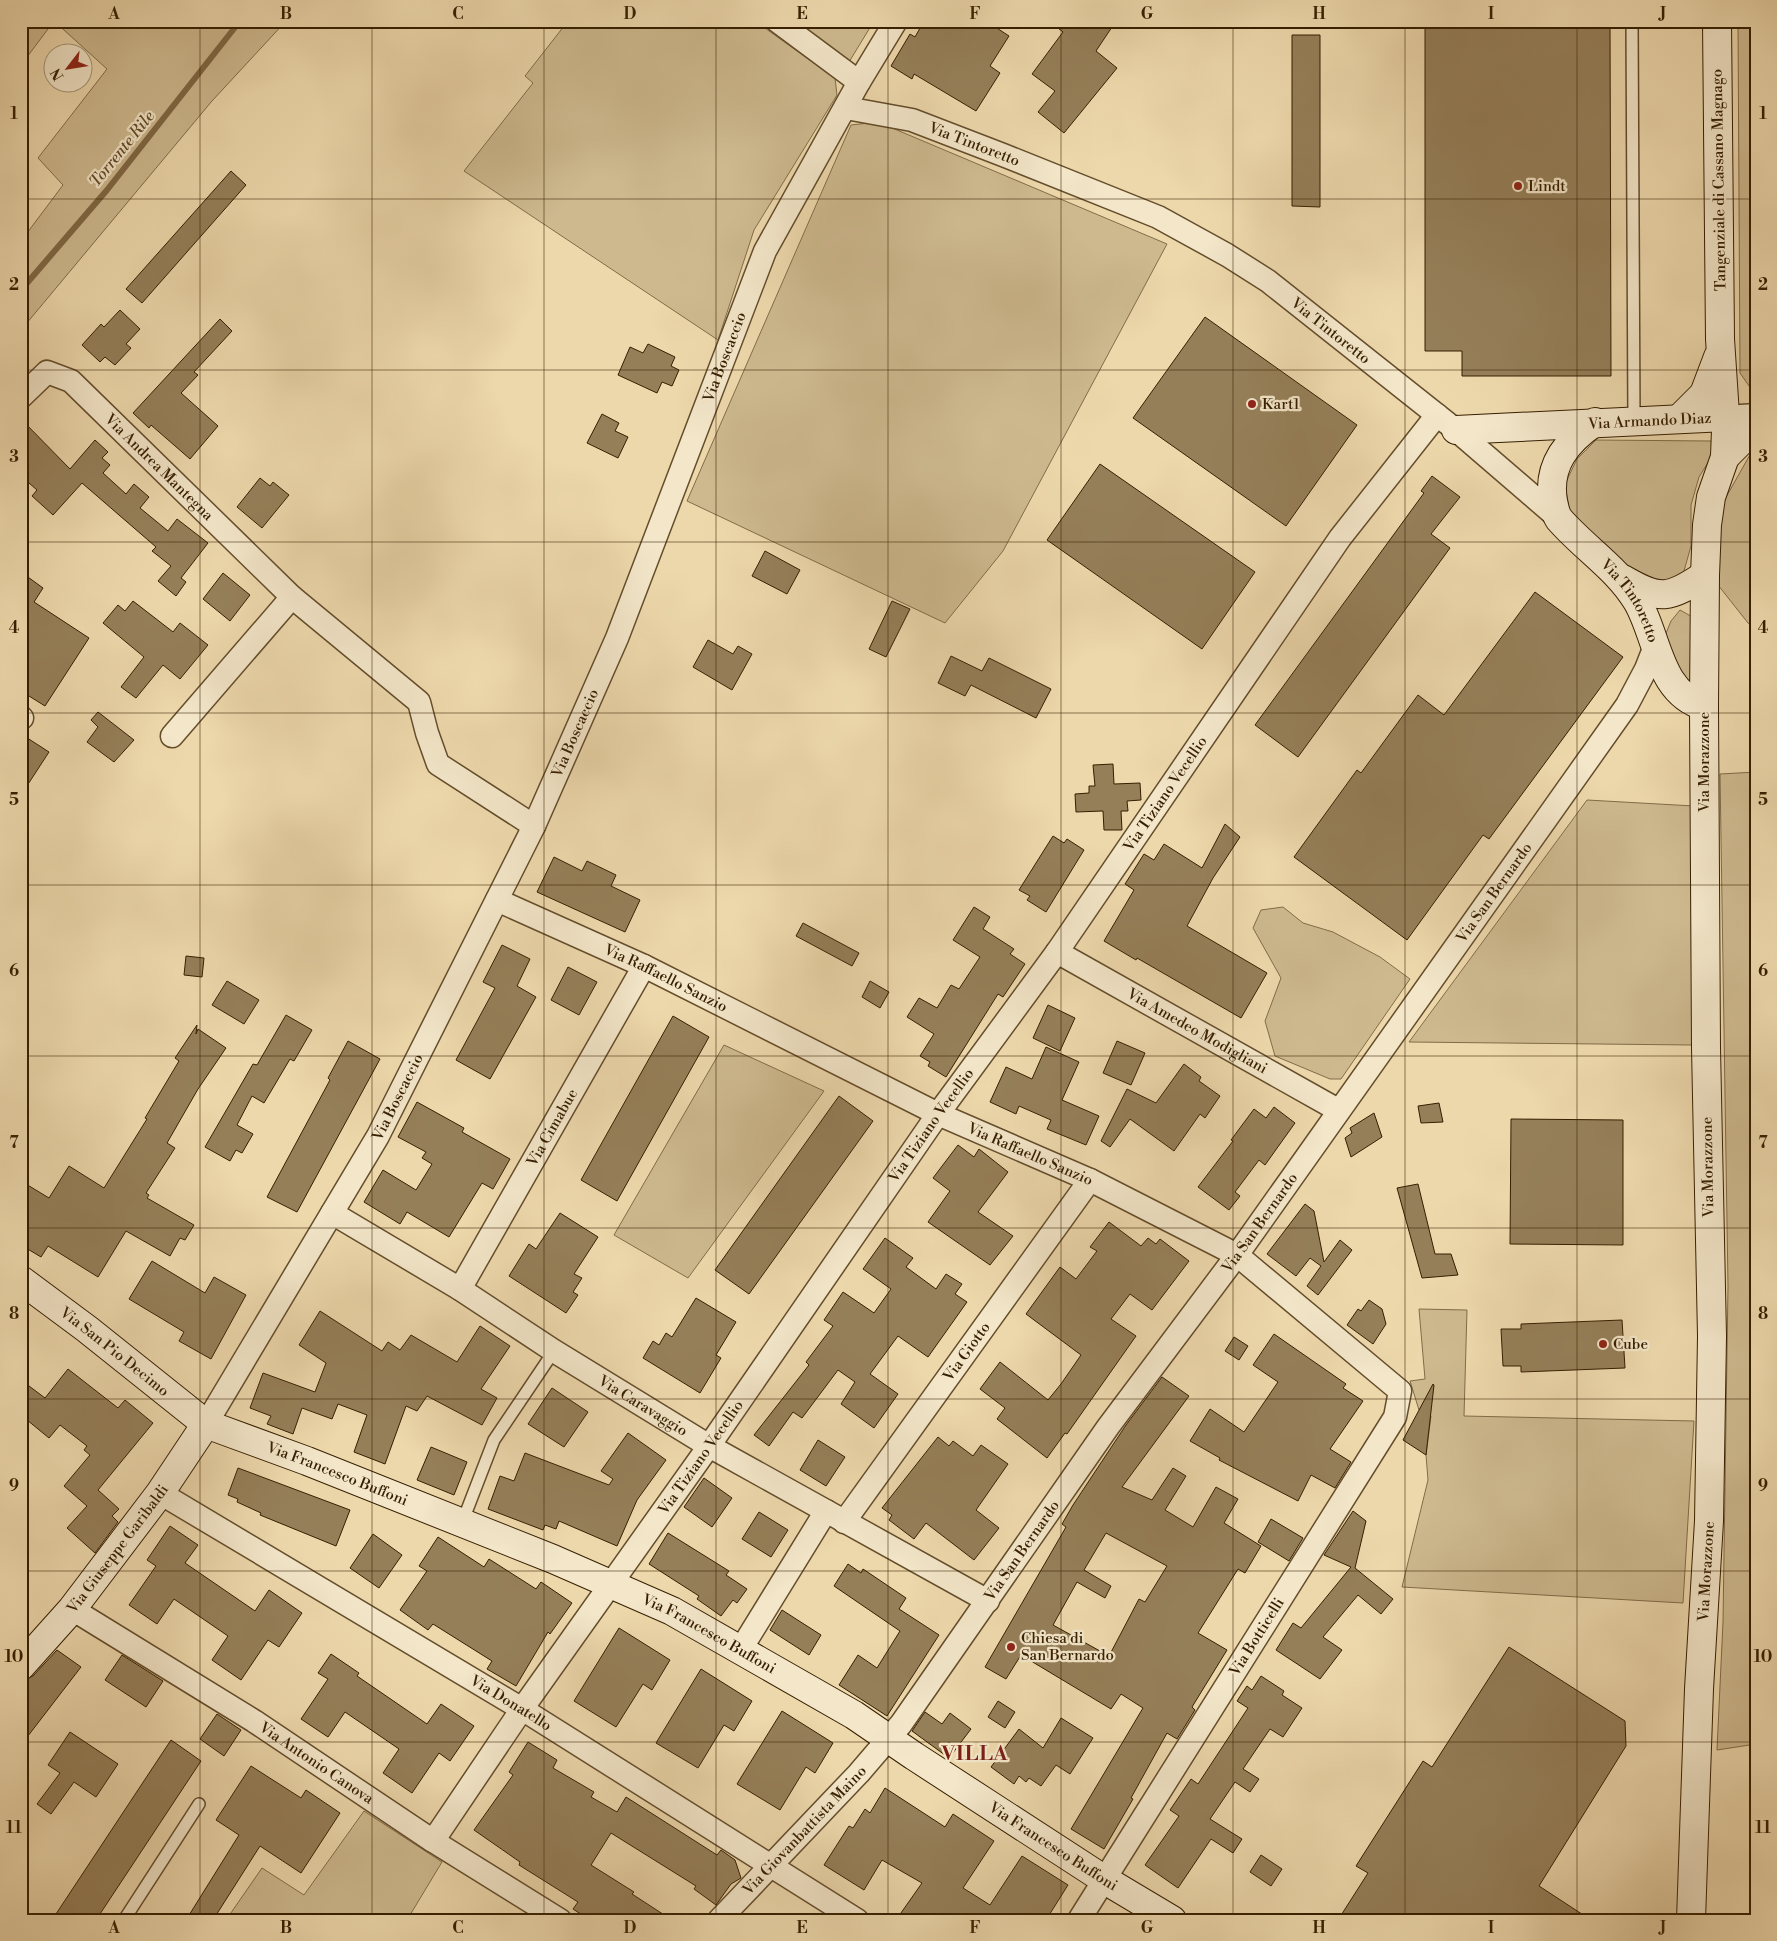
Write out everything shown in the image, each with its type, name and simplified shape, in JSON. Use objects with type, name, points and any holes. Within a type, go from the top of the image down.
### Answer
[{"type":"street","points":[[777,21],[858,82]]},
{"type":"street","name":"Via Boscaccio","points":[[206,1424],[378,1136],[534,826],[617,638],[766,251],[846,108],[858,82],[896,21]]},
{"type":"street","name":"Tangenziale di Cassano Magnago","points":[[1717,21],[1720,339],[1726,416]]},
{"type":"street","name":"Via Tintoretto","points":[[846,108],[912,120],[1158,217],[1268,281],[1447,422],[1557,517],[1619,577],[1636,600],[1648,621],[1663,668],[1675,687],[1694,703],[1704,706]]},
{"type":"street","name":"Tangenziale di Cassano Magnago","points":[[1679,419],[1704,394],[1718,358],[1720,339]]},
{"type":"street","name":"Via Andrea Mantegna","points":[[21,397],[47,372],[71,382],[292,597],[419,702],[438,764],[534,826]]},
{"type":"street","name":"Via Armando Diaz","points":[[1557,517],[1552,485],[1560,454],[1568,443],[1595,422],[1756,415]]},
{"type":"street","name":"Via Morazzone","points":[[1691,1920],[1699,1689],[1709,1521],[1712,1336],[1706,1048],[1705,575],[1707,525],[1711,497],[1725,457],[1726,416]]},
{"type":"street","points":[[1447,422],[1595,422]]},
{"type":"street","name":"Via Tiziano Vecellio","points":[[433,1841],[522,1709],[709,1446],[938,1114],[1058,952],[1340,538],[1447,422]]},
{"type":"street","points":[[1725,457],[1756,426]]},
{"type":"street","points":[[1619,577],[1647,593],[1664,596],[1680,591],[1705,575]]},
{"type":"street","points":[[172,736],[292,597]]},
{"type":"street","name":"Via San Bernardo","points":[[888,1738],[901,1724],[988,1602],[1108,1427],[1237,1255],[1627,705],[1646,669],[1655,646]]},
{"type":"street","name":"Via San Bernardo","points":[[1627,705],[1648,692],[1664,687],[1675,687]]},
{"type":"street","name":"Via Raffaello Sanzio","points":[[497,900],[644,966],[938,1114],[1090,1180],[1237,1255],[1400,1391]]},
{"type":"street","name":"Via Amedeo Modigliani","points":[[1058,952],[1338,1110]]},
{"type":"street","name":"Via Cimabue","points":[[460,1289],[644,966]]},
{"type":"street","name":"Via Giotto","points":[[741,1649],[835,1516],[1090,1180]]},
{"type":"street","name":"Via Caravaggio","points":[[332,1213],[460,1289],[554,1351],[709,1446],[988,1602]]},
{"type":"street","name":"Via San Pio Decimo","points":[[21,1280],[87,1329],[206,1424]]},
{"type":"street","name":"Via Botticelli","points":[[1080,1920],[1395,1417],[1400,1391]]},
{"type":"street","name":"Via Giuseppe Garibaldi","points":[[21,1666],[72,1608],[160,1493],[206,1424]]},
{"type":"street","name":"Via Francesco Buffoni","points":[[206,1424],[307,1461],[672,1611],[854,1715],[1105,1880],[1172,1920]]},
{"type":"street","name":"Via Donatello","points":[[160,1493],[522,1709],[857,1920]]},
{"type":"street","name":"Via Antonio Canova","points":[[72,1608],[254,1721],[433,1841],[560,1920]]},
{"type":"street","name":"Via Giovanbattista Maino","points":[[719,1920],[888,1738]]},
{"type":"lane","points":[[1632,21],[1634,421]]},
{"type":"lane","points":[[462,1524],[494,1440],[554,1351]]},
{"type":"lane","points":[[124,1920],[199,1804]]},
{"type":"shaded area","points":[[21,21],[54,21],[21,65]]},
{"type":"shaded area","points":[[54,21],[286,21],[212,101],[21,330],[21,241],[63,185],[38,158],[89,92],[92,92],[92,88],[107,69],[92,55],[92,42],[77,42]]},
{"type":"shaded area","points":[[568,21],[755,21],[835,78],[837,95],[754,230],[718,340],[464,171],[533,83],[525,76]]},
{"type":"shaded area","points":[[797,21],[874,21],[849,62]]},
{"type":"shaded area","points":[[1738,21],[1756,21],[1756,396],[1740,373]]},
{"type":"shaded area","points":[[878,122],[1167,244],[1003,551],[945,623],[687,501],[851,125]]},
{"type":"shaded area","points":[[1596,440],[1711,441],[1714,453],[1699,477],[1691,505],[1691,546],[1682,578],[1649,589],[1570,514],[1565,484],[1577,459]]},
{"type":"shaded area","points":[[1756,444],[1756,629],[1748,623],[1718,585],[1713,547],[1725,499]]},
{"type":"shaded area","points":[[1680,610],[1696,619],[1694,677],[1686,685],[1662,643],[1671,621]]},
{"type":"shaded area","points":[[1756,772],[1756,1744],[1717,1750],[1723,1622],[1728,1286],[1720,774]]},
{"type":"shaded area","points":[[1587,800],[1694,806],[1692,1045],[1409,1042]]},
{"type":"shaded area","points":[[1283,907],[1303,923],[1333,932],[1380,957],[1410,979],[1341,1079],[1330,1079],[1275,1056],[1265,1021],[1281,978],[1253,928],[1261,910]]},
{"type":"shaded area","points":[[724,1045],[824,1091],[688,1278],[614,1235]]},
{"type":"shaded area","points":[[1419,1309],[1467,1310],[1464,1416],[1694,1421],[1683,1603],[1402,1587],[1428,1480],[1426,1455],[1431,1416],[1419,1410],[1410,1381],[1425,1379]]},
{"type":"shaded area","points":[[364,1811],[442,1862],[407,1920],[226,1920],[262,1868],[304,1895]]},
{"type":"building","points":[[924,21],[986,21],[1009,36],[990,66],[1000,73],[976,111],[914,74],[912,79],[891,66],[910,34],[915,37]]},
{"type":"building","points":[[1049,21],[1116,21],[1096,51],[1117,68],[1064,133],[1038,112],[1055,91],[1032,74],[1063,32]]},
{"type":"building","name":"Lindt","points":[[1425,21],[1610,21],[1611,376],[1462,376],[1462,351],[1425,351]]},
{"type":"building","points":[[1292,35],[1320,35],[1320,207],[1292,206]]},
{"type":"building","points":[[231,171],[246,185],[142,303],[126,289]]},
{"type":"building","points":[[120,310],[140,329],[126,344],[131,348],[115,365],[105,357],[100,362],[82,345],[101,324],[104,327]]},
{"type":"building","points":[[1205,317],[1357,425],[1286,526],[1133,418]]},
{"type":"building","points":[[220,319],[232,331],[194,372],[198,375],[181,393],[218,426],[190,459],[151,425],[149,428],[133,413]]},
{"type":"building","points":[[648,344],[675,357],[671,366],[679,370],[672,386],[662,382],[657,393],[618,375],[630,347],[643,353]]},
{"type":"building","points":[[602,414],[619,423],[615,431],[628,437],[618,458],[587,443]]},
{"type":"building","points":[[21,419],[70,469],[95,440],[108,452],[102,458],[110,465],[103,473],[126,494],[134,484],[149,497],[140,508],[168,531],[177,519],[208,543],[181,578],[186,582],[176,596],[158,581],[171,566],[152,551],[156,547],[82,483],[53,515],[32,496],[37,490],[21,476]]},
{"type":"building","points":[[1100,464],[1255,572],[1202,649],[1047,540]]},
{"type":"building","points":[[1432,476],[1460,497],[1431,534],[1450,548],[1298,757],[1255,725],[1424,493],[1421,491]]},
{"type":"building","points":[[260,478],[270,486],[273,482],[289,495],[262,528],[237,507]]},
{"type":"building","points":[[765,551],[800,570],[787,594],[752,576]]},
{"type":"building","points":[[21,572],[43,588],[34,602],[89,638],[45,706],[21,691]]},
{"type":"building","points":[[223,573],[250,595],[230,621],[203,599]]},
{"type":"building","points":[[1535,592],[1623,657],[1489,839],[1483,835],[1407,940],[1294,857],[1357,770],[1361,773],[1418,695],[1444,715]]},
{"type":"building","points":[[133,601],[173,632],[180,623],[208,645],[180,679],[163,665],[136,698],[121,687],[144,657],[103,623],[118,605],[125,611]]},
{"type":"building","points":[[892,601],[910,609],[886,657],[869,649]]},
{"type":"building","points":[[708,640],[733,654],[738,646],[752,654],[732,690],[693,667]]},
{"type":"building","points":[[951,656],[982,671],[989,658],[1051,689],[1036,718],[971,685],[965,696],[938,683]]},
{"type":"building","points":[[98,712],[134,740],[114,762],[87,742],[98,727],[91,720]]},
{"type":"building","points":[[21,734],[49,752],[21,795]]},
{"type":"building","points":[[1113,764],[1114,784],[1140,783],[1141,800],[1127,801],[1128,811],[1121,811],[1122,830],[1104,830],[1103,811],[1076,812],[1075,794],[1089,793],[1089,786],[1095,786],[1093,765]]},
{"type":"building","points":[[1225,824],[1240,837],[1213,878],[1187,926],[1267,973],[1241,1018],[1104,941],[1134,890],[1125,884],[1144,854],[1154,860],[1164,844],[1202,868]]},
{"type":"building","points":[[1053,836],[1064,843],[1067,839],[1084,850],[1046,912],[1027,900],[1030,896],[1019,890]]},
{"type":"building","points":[[554,857],[582,871],[587,861],[616,875],[611,886],[640,900],[625,932],[537,892]]},
{"type":"building","points":[[974,907],[990,917],[983,929],[1014,949],[1010,954],[1025,964],[1003,997],[998,994],[946,1077],[928,1066],[930,1062],[920,1056],[934,1034],[907,1017],[919,998],[937,1008],[951,985],[959,989],[980,957],[953,940]]},
{"type":"building","points":[[803,923],[859,953],[852,966],[796,936]]},
{"type":"building","points":[[502,945],[530,959],[517,986],[536,997],[490,1079],[456,1060],[495,988],[483,982]]},
{"type":"building","points":[[186,956],[204,958],[202,977],[184,975]]},
{"type":"building","points":[[568,967],[597,982],[579,1015],[551,1000]]},
{"type":"building","points":[[227,981],[259,1000],[244,1024],[212,1005]]},
{"type":"building","points":[[870,981],[889,992],[880,1008],[862,997]]},
{"type":"building","points":[[1048,1005],[1075,1018],[1060,1051],[1033,1038]]},
{"type":"building","points":[[286,1015],[312,1030],[294,1061],[290,1059],[264,1103],[252,1096],[237,1125],[253,1134],[242,1153],[236,1150],[230,1161],[205,1147],[253,1064],[257,1065]]},
{"type":"building","points":[[673,1016],[709,1037],[617,1201],[581,1180]]},
{"type":"building","points":[[197,1025],[196,1034],[198,1029],[226,1048],[198,1089],[167,1143],[175,1148],[146,1193],[149,1195],[147,1198],[194,1225],[185,1240],[180,1238],[170,1256],[126,1231],[98,1277],[48,1246],[41,1257],[21,1245],[21,1181],[49,1198],[69,1166],[104,1188],[147,1119],[145,1118],[179,1061],[175,1058]]},
{"type":"building","points":[[348,1041],[380,1059],[297,1212],[267,1197],[330,1080],[328,1078]]},
{"type":"building","points":[[1117,1041],[1145,1053],[1131,1085],[1103,1073]]},
{"type":"building","points":[[1046,1047],[1079,1062],[1062,1100],[1099,1116],[1086,1145],[1047,1129],[1051,1120],[1019,1106],[1016,1114],[990,1102],[1006,1067],[1032,1079]]},
{"type":"building","points":[[1184,1064],[1201,1077],[1199,1081],[1220,1096],[1205,1118],[1200,1114],[1174,1151],[1130,1119],[1110,1147],[1101,1141],[1127,1089],[1156,1103]]},
{"type":"building","points":[[839,1096],[873,1121],[749,1294],[715,1270]]},
{"type":"building","points":[[417,1102],[464,1128],[462,1132],[510,1159],[493,1189],[482,1183],[449,1237],[407,1212],[400,1224],[364,1202],[383,1170],[416,1190],[432,1164],[422,1158],[426,1152],[398,1137]]},
{"type":"building","points":[[1439,1103],[1443,1122],[1421,1123],[1418,1106]]},
{"type":"building","points":[[1274,1107],[1295,1123],[1265,1165],[1259,1160],[1235,1192],[1240,1196],[1229,1210],[1198,1187],[1233,1141],[1231,1140],[1254,1109],[1266,1118]]},
{"type":"building","points":[[1374,1113],[1382,1137],[1351,1157],[1345,1138],[1352,1133],[1350,1128]]},
{"type":"building","points":[[1511,1119],[1623,1120],[1623,1245],[1510,1244]]},
{"type":"building","points":[[958,1145],[974,1157],[979,1149],[1008,1172],[978,1212],[1013,1236],[990,1265],[928,1222],[950,1191],[933,1178]]},
{"type":"building","points":[[1418,1184],[1435,1254],[1451,1254],[1458,1275],[1422,1278],[1397,1188]]},
{"type":"building","points":[[1305,1204],[1314,1211],[1324,1262],[1340,1240],[1352,1250],[1318,1295],[1307,1286],[1321,1266],[1310,1258],[1296,1276],[1267,1254]]},
{"type":"building","points":[[560,1213],[598,1237],[574,1274],[582,1278],[573,1292],[578,1295],[566,1313],[509,1276],[529,1244],[536,1249]]},
{"type":"building","points":[[1109,1222],[1141,1246],[1148,1238],[1156,1244],[1160,1239],[1189,1261],[1152,1310],[1130,1294],[1111,1319],[1136,1336],[1067,1434],[1065,1433],[1047,1458],[997,1419],[1005,1408],[980,1389],[1000,1362],[1048,1400],[1061,1384],[1081,1355],[1026,1314],[1060,1267],[1076,1279],[1097,1251],[1090,1247]]},
{"type":"building","points":[[885,1238],[913,1258],[906,1267],[936,1289],[946,1274],[962,1284],[955,1294],[967,1302],[928,1357],[898,1336],[870,1374],[898,1394],[874,1428],[841,1404],[855,1382],[838,1370],[802,1418],[793,1412],[769,1446],[754,1435],[809,1365],[806,1362],[833,1326],[824,1320],[843,1292],[874,1313],[891,1289],[863,1269]]},
{"type":"building","points":[[152,1261],[205,1293],[214,1277],[246,1295],[211,1359],[179,1341],[184,1332],[129,1299]]},
{"type":"building","points":[[696,1298],[736,1322],[716,1355],[721,1358],[700,1393],[643,1358],[653,1341],[659,1345],[666,1333],[672,1337]]},
{"type":"building","points":[[1369,1300],[1382,1309],[1386,1324],[1373,1344],[1347,1325],[1358,1309],[1361,1311]]},
{"type":"building","points":[[320,1311],[382,1351],[388,1342],[400,1350],[411,1335],[457,1362],[480,1326],[510,1346],[481,1389],[497,1398],[482,1425],[427,1396],[417,1411],[406,1406],[385,1464],[354,1452],[367,1415],[338,1404],[332,1419],[302,1408],[293,1434],[267,1424],[271,1416],[250,1408],[263,1373],[315,1392],[326,1363],[299,1345]]},
{"type":"building","points":[[1622,1320],[1625,1368],[1521,1372],[1521,1366],[1503,1366],[1501,1329],[1521,1329],[1521,1324]]},
{"type":"building","points":[[1274,1334],[1346,1384],[1343,1388],[1363,1401],[1330,1449],[1351,1462],[1335,1488],[1311,1475],[1298,1501],[1219,1460],[1220,1458],[1190,1441],[1210,1409],[1244,1432],[1278,1382],[1253,1365]]},
{"type":"building","points":[[1234,1337],[1248,1346],[1239,1360],[1225,1351]]},
{"type":"building","points":[[68,1369],[118,1408],[125,1400],[153,1423],[98,1490],[119,1509],[112,1516],[118,1522],[95,1553],[67,1528],[87,1506],[64,1486],[90,1455],[84,1450],[87,1446],[60,1425],[49,1438],[21,1415],[21,1380],[45,1398]]},
{"type":"building","points":[[1162,1377],[1189,1396],[1122,1487],[1152,1500],[1173,1468],[1186,1476],[1165,1510],[1193,1527],[1216,1487],[1238,1499],[1224,1523],[1261,1546],[1245,1573],[1238,1569],[1198,1633],[1227,1650],[1192,1707],[1195,1710],[1177,1739],[1167,1733],[1131,1798],[1133,1799],[1104,1849],[1071,1829],[1143,1708],[1121,1694],[1111,1709],[1021,1655],[1006,1679],[985,1667],[1066,1527],[1062,1524],[1073,1505],[1126,1425]],"holes":[[[1106,1533],[1167,1566],[1145,1602],[1139,1599],[1109,1656],[1053,1625],[1077,1582],[1105,1598],[1111,1586],[1084,1570]]]},
{"type":"building","points":[[1434,1385],[1426,1455],[1403,1440]]},
{"type":"building","points":[[552,1388],[588,1412],[564,1447],[528,1424]]},
{"type":"building","points":[[628,1433],[666,1460],[637,1500],[617,1546],[559,1521],[556,1529],[545,1525],[543,1530],[488,1509],[500,1476],[514,1481],[525,1453],[609,1485],[613,1479],[601,1471]]},
{"type":"building","points":[[938,1437],[949,1446],[953,1441],[973,1456],[981,1445],[1008,1464],[976,1510],[999,1528],[974,1560],[926,1523],[914,1539],[889,1520],[892,1515],[882,1508]]},
{"type":"building","points":[[818,1440],[845,1457],[826,1486],[800,1470]]},
{"type":"building","points":[[431,1447],[467,1462],[454,1495],[417,1480]]},
{"type":"building","points":[[238,1468],[350,1510],[336,1546],[260,1515],[261,1513],[237,1502],[238,1499],[228,1495]]},
{"type":"building","points":[[704,1478],[732,1498],[712,1527],[684,1507]]},
{"type":"building","points":[[1353,1511],[1366,1521],[1355,1568],[1393,1599],[1381,1614],[1358,1595],[1323,1637],[1342,1650],[1320,1679],[1276,1650],[1293,1623],[1301,1628],[1351,1567],[1324,1555]]},
{"type":"building","points":[[759,1512],[788,1530],[771,1557],[742,1539]]},
{"type":"building","points":[[1271,1519],[1303,1538],[1289,1561],[1258,1542]]},
{"type":"building","points":[[170,1526],[198,1545],[185,1563],[255,1611],[269,1590],[302,1613],[279,1647],[268,1640],[241,1680],[212,1660],[228,1636],[174,1599],[157,1624],[129,1605],[156,1566],[147,1560]]},
{"type":"building","points":[[668,1533],[729,1571],[726,1575],[747,1589],[737,1603],[733,1600],[721,1616],[697,1599],[699,1596],[649,1564]]},
{"type":"building","points":[[373,1534],[402,1555],[379,1588],[350,1568]]},
{"type":"building","points":[[438,1537],[484,1567],[489,1559],[536,1589],[541,1582],[572,1603],[550,1634],[548,1632],[516,1686],[487,1669],[492,1661],[433,1624],[428,1630],[400,1610],[427,1571],[419,1566]]},
{"type":"building","points":[[848,1564],[861,1573],[863,1569],[906,1598],[899,1609],[939,1635],[887,1716],[839,1685],[858,1655],[877,1668],[900,1631],[834,1586]]},
{"type":"building","points":[[782,1610],[821,1635],[809,1655],[770,1630]]},
{"type":"building","points":[[619,1628],[670,1660],[652,1690],[643,1684],[616,1727],[574,1701]]},
{"type":"building","points":[[1509,1647],[1625,1721],[1626,1746],[1539,1886],[1591,1920],[1338,1920],[1368,1873],[1356,1866],[1423,1761],[1432,1767]]},
{"type":"building","points":[[57,1650],[81,1667],[21,1745],[21,1681],[33,1676]]},
{"type":"building","points":[[331,1654],[359,1673],[357,1676],[427,1724],[441,1704],[474,1726],[450,1761],[439,1753],[412,1793],[383,1773],[399,1749],[345,1712],[328,1737],[301,1719],[328,1679],[318,1673]]},
{"type":"building","points":[[122,1655],[163,1681],[146,1707],[105,1680]]},
{"type":"building","points":[[701,1669],[752,1701],[734,1731],[724,1725],[698,1768],[656,1743]]},
{"type":"building","points":[[1261,1676],[1284,1691],[1282,1695],[1302,1708],[1283,1737],[1270,1729],[1243,1769],[1259,1779],[1250,1792],[1235,1782],[1210,1819],[1242,1839],[1233,1853],[1211,1839],[1178,1888],[1145,1865],[1179,1816],[1170,1810],[1191,1779],[1198,1784],[1248,1708],[1237,1701],[1247,1686],[1252,1690]]},
{"type":"building","points":[[998,1701],[1015,1712],[1005,1728],[988,1717]]},
{"type":"building","points":[[782,1711],[833,1743],[815,1773],[806,1767],[780,1810],[737,1784]]},
{"type":"building","points":[[925,1712],[942,1724],[950,1713],[971,1729],[949,1758],[912,1731]]},
{"type":"building","points":[[217,1714],[241,1730],[224,1756],[200,1739]]},
{"type":"building","points":[[1061,1718],[1093,1738],[1070,1774],[1056,1765],[1041,1786],[1029,1778],[1026,1782],[1019,1776],[1014,1784],[991,1767],[1019,1729],[1043,1748]]},
{"type":"building","points":[[70,1732],[118,1764],[96,1797],[74,1782],[51,1814],[37,1804],[60,1773],[48,1765]]},
{"type":"building","points":[[171,1740],[201,1761],[96,1920],[52,1920]]},
{"type":"building","points":[[528,1742],[557,1760],[553,1768],[594,1792],[591,1797],[617,1812],[626,1797],[717,1855],[721,1850],[735,1860],[741,1878],[731,1884],[716,1905],[694,1889],[696,1886],[611,1833],[591,1865],[634,1892],[632,1894],[672,1920],[590,1920],[573,1909],[578,1902],[519,1865],[520,1862],[474,1830],[513,1775],[509,1772]]},
{"type":"building","points":[[251,1766],[301,1798],[306,1790],[340,1813],[301,1873],[260,1846],[213,1920],[186,1920],[239,1835],[216,1820]]},
{"type":"building","points":[[885,1788],[945,1827],[953,1814],[994,1841],[963,1888],[990,1905],[1022,1856],[1068,1885],[1046,1920],[896,1920],[922,1883],[882,1860],[864,1890],[824,1865],[849,1826],[853,1828],[865,1809],[870,1813]]},
{"type":"building","points":[[1261,1855],[1282,1869],[1271,1886],[1250,1872]]},
{"type":"waterway","name":"Torrente Rile","points":[[21,290],[107,190],[240,21]]},
{"type":"place","name":"Lindt","points":[[1518,186]]},
{"type":"place","name":"Kart1","points":[[1252,404]]},
{"type":"place","name":"Cube","points":[[1603,1344]]},
{"type":"place","name":"Chiesa di San Bernardo","points":[[1011,1647]]},
{"type":"district","name":"VILLA","points":[[975,1754]]}]
